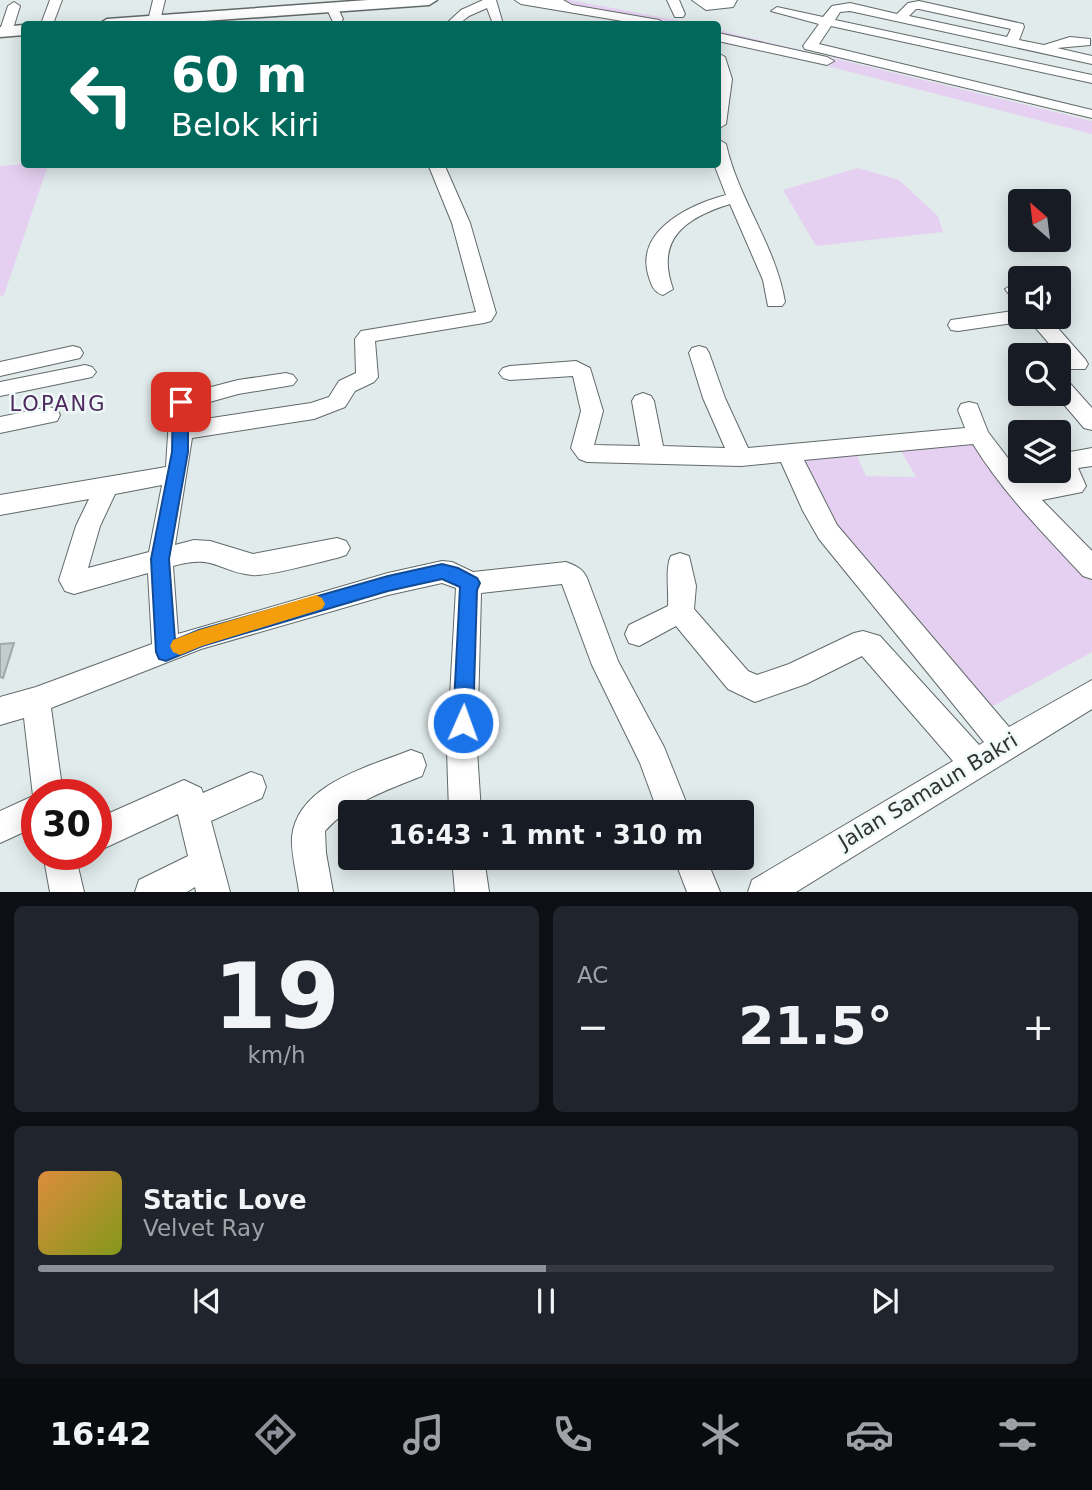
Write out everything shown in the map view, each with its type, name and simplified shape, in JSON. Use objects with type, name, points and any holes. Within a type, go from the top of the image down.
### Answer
[{"type":"main road","points":[[154,21],[212,21],[335,13],[429,0]]},
{"type":"main road","points":[[3,32],[21,30]]},
{"type":"street","points":[[48,21],[56,0]]},
{"type":"street","points":[[154,21],[159,0]]},
{"type":"street","points":[[522,0],[642,21]]},
{"type":"street","points":[[553,0],[569,8]]},
{"type":"street","points":[[673,0],[679,14]]},
{"type":"street","points":[[698,0],[706,6],[729,4],[732,0]]},
{"type":"street","points":[[455,21],[464,13],[490,1],[497,20]]},
{"type":"street","points":[[1092,28],[1085,42],[1086,59],[936,27],[852,4],[836,9],[811,47],[1092,114]]},
{"type":"street","points":[[900,18],[912,6],[919,5],[1016,27],[1018,29],[1011,43]]},
{"type":"street","points":[[3,32],[13,6]]},
{"type":"street","points":[[777,11],[917,56],[1006,76]]},
{"type":"street","points":[[905,70],[936,27]]},
{"type":"street","points":[[825,28],[926,42],[1092,79]]},
{"type":"street","points":[[721,39],[824,61],[838,54]]},
{"type":"street","points":[[1023,98],[1040,68],[1045,50],[1060,42],[1085,42]]},
{"type":"street","points":[[721,66],[725,79],[721,105]]},
{"type":"street","points":[[721,158],[724,172],[772,280],[775,302]]},
{"type":"street","points":[[179,432],[227,422],[314,411],[328,406],[337,402],[347,386],[367,377],[365,339],[368,336],[484,317],[486,313],[461,223],[438,168]]},
{"type":"street","points":[[663,289],[656,275],[655,250],[666,233],[718,201],[736,197]]},
{"type":"street","points":[[958,325],[1008,318]]},
{"type":"street","points":[[1047,329],[1076,365]]},
{"type":"street","points":[[0,369],[73,353]]},
{"type":"street","points":[[698,353],[714,398],[741,457]]},
{"type":"street","points":[[510,373],[580,370],[586,378],[592,411],[583,451],[741,457],[979,435]]},
{"type":"street","points":[[0,389],[85,372]]},
{"type":"street","points":[[166,652],[160,559],[180,452],[181,402],[188,398],[286,380]]},
{"type":"street","points":[[1071,398],[1092,422]]},
{"type":"street","points":[[643,401],[653,455]]},
{"type":"street","points":[[969,410],[979,435],[1023,494],[1092,568]]},
{"type":"street","points":[[0,425],[49,415]]},
{"type":"street","points":[[789,453],[828,533],[1004,744]]},
{"type":"street","points":[[1023,494],[1074,486],[1063,461],[1092,457]]},
{"type":"street","points":[[0,505],[176,474]]},
{"type":"street","points":[[106,488],[88,526],[72,580],[74,583],[203,549],[247,564],[258,565],[337,548]]},
{"type":"street","points":[[680,564],[683,586],[680,613]]},
{"type":"street","points":[[0,710],[36,701],[199,638],[388,584],[442,572],[452,573],[471,583],[566,573],[574,578],[606,665],[653,757],[669,800]]},
{"type":"street","points":[[464,800],[462,750],[468,590],[471,583]]},
{"type":"street","points":[[639,634],[680,613]]},
{"type":"street","points":[[680,613],[703,636],[738,680],[755,690],[796,675],[854,645],[870,645],[974,762]]},
{"type":"street","name":"Jalan Samaun Bakri","points":[[764,891],[1092,692]]},
{"type":"street","points":[[36,701],[46,779]]},
{"type":"street","points":[[316,891],[308,832],[318,814],[331,801],[411,765]]},
{"type":"street","points":[[194,813],[251,787]]},
{"type":"street","points":[[112,828],[176,797],[184,796],[190,799],[209,878],[151,891]]},
{"type":"street","points":[[0,827],[21,817]]},
{"type":"street","points":[[63,870],[67,891]]},
{"type":"street","points":[[469,870],[472,891]]},
{"type":"street","points":[[695,870],[704,891]]},
{"type":"shaded area","points":[[528,0],[570,0],[680,21],[644,21]]},
{"type":"shaded area","points":[[721,31],[1092,121],[1092,134],[721,39]]},
{"type":"shaded area","points":[[21,164],[21,168],[47,168],[4,295],[0,296],[0,166]]},
{"type":"shaded area","points":[[858,168],[899,180],[938,216],[943,232],[816,246],[783,190]]},
{"type":"shaded area","points":[[966,438],[1092,571],[1092,652],[982,712],[809,494],[789,449],[854,449],[866,476],[916,477],[897,444]]},
{"type":"building","points":[[14,643],[3,678],[0,677],[0,644]]},
{"type":"slow traffic","points":[[180,646],[316,604]]},
{"type":"district","name":"LOPANG","points":[[58,404]]},
{"type":"route","points":[[181,402],[180,452],[160,559],[166,652],[199,638],[310,605],[388,584],[442,572],[452,573],[471,583],[468,590],[463,723]]}]
